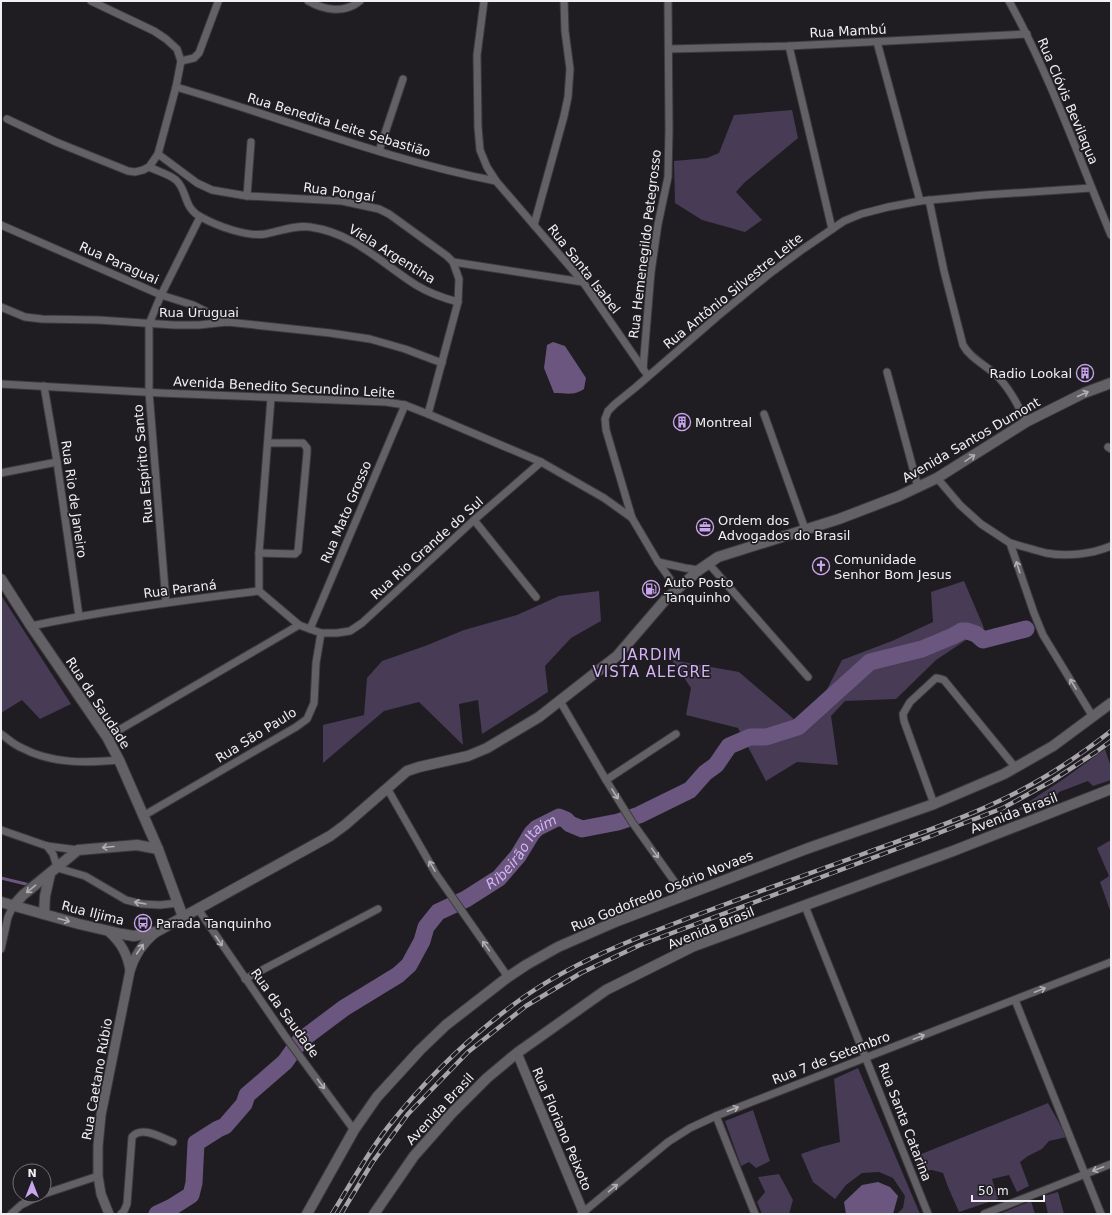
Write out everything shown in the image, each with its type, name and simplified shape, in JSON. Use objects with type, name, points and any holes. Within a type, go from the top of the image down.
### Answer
[{"type":"main road","name":"Avenida Santos Dumont","points":[[198,909],[330,836],[345,825],[403,773],[412,768],[468,756],[487,748],[539,717],[617,656],[666,599],[708,563],[725,554],[839,519],[899,496],[937,478],[1026,422],[1084,393],[1111,383]]},
{"type":"main road","name":"Rua da Saudade","points":[[1,579],[31,626],[107,737],[119,760],[158,849],[183,917]]},
{"type":"main road","name":"Rua Godofredo Osório Novaes","points":[[307,1214],[354,1130],[377,1097],[420,1050],[446,1025],[508,977],[558,947],[615,922],[806,849],[934,804],[1004,774],[1053,746],[1111,703]]},
{"type":"main road","name":"Avenida Brasil","points":[[374,1214],[414,1156],[452,1113],[487,1078],[517,1053],[606,990],[694,946],[953,851],[1111,789]]},
{"type":"main road","points":[[137,845],[149,830]]},
{"type":"main road","points":[[13,906],[23,895],[78,850],[137,845],[158,849]]},
{"type":"main road","points":[[44,914],[45,896],[54,870]]},
{"type":"main road","name":"Rua Iljima","points":[[1,902],[109,932],[134,936],[156,932],[198,909]]},
{"type":"street","points":[[7,119],[56,142],[128,171],[135,172],[149,167],[158,154],[176,87],[181,61],[177,49],[160,35],[121,14],[91,1]]},
{"type":"street","points":[[308,1],[319,7],[331,10],[345,8],[357,4],[360,1]]},
{"type":"street","name":"Rua Santa Isabel","points":[[484,1],[477,55],[478,127],[480,150],[487,167],[496,180],[583,282],[648,376]]},
{"type":"street","points":[[534,225],[568,97],[570,69],[565,30],[564,1]]},
{"type":"street","name":"Rua Hemenegildo Petegrosso","points":[[643,369],[651,272],[658,224],[668,177],[668,1]]},
{"type":"street","name":"Rua Clóvis Bevilaqua","points":[[1009,1],[1027,34],[1111,235]]},
{"type":"street","points":[[181,61],[194,58],[199,53],[218,2]]},
{"type":"street","name":"Rua Mambú","points":[[669,49],[789,46],[1027,34]]},
{"type":"street","points":[[877,42],[920,201]]},
{"type":"street","points":[[789,46],[832,229]]},
{"type":"street","points":[[379,152],[403,79]]},
{"type":"street","name":"Rua Benedita Leite Sebastião","points":[[176,87],[235,104],[379,152],[464,174],[496,180]]},
{"type":"street","points":[[247,196],[251,142]]},
{"type":"street","name":"Rua Pongaí","points":[[158,154],[197,183],[212,190],[247,196],[342,201],[379,209],[389,214],[441,251],[453,262]]},
{"type":"street","name":"Viela Argentina","points":[[149,167],[176,180],[182,188],[185,199],[191,209],[200,217],[231,230],[245,233],[263,234],[292,228],[309,227],[327,231],[351,240],[372,252],[417,286],[441,297],[458,302]]},
{"type":"street","name":"Rua Antônio Silvestre Leite","points":[[632,518],[606,430],[605,419],[608,411],[719,315],[787,260],[844,221],[861,214],[888,207],[929,200],[1092,188]]},
{"type":"street","points":[[929,200],[946,278],[963,345],[966,351],[996,375],[1015,399],[1026,422]]},
{"type":"street","points":[[148,324],[200,217]]},
{"type":"street","name":"Rua Paraguai","points":[[1,225],[161,295],[193,305],[227,322]]},
{"type":"street","points":[[428,414],[458,302],[459,279],[453,262],[583,282]]},
{"type":"street","name":"Rua Uruguai","points":[[1,307],[25,317],[42,319],[199,325],[227,322],[330,333],[370,339],[405,349],[442,363]]},
{"type":"street","name":"Rua Espírito Santo","points":[[148,324],[149,392],[166,602]]},
{"type":"street","points":[[887,372],[918,487]]},
{"type":"street","name":"Avenida Benedito Secundino Leite","points":[[1,384],[271,398],[386,402],[405,405],[541,462],[604,498],[632,518],[658,562],[677,589]]},
{"type":"street","name":"Rua Rio de Janeiro","points":[[44,386],[57,462],[78,616]]},
{"type":"street","points":[[271,398],[259,553],[259,591],[299,625],[321,633]]},
{"type":"street","name":"Rua Mato Grosso","points":[[310,629],[405,405]]},
{"type":"street","points":[[764,414],[805,529]]},
{"type":"street","points":[[259,553],[295,554],[298,551],[307,460],[307,448],[303,443],[268,444]]},
{"type":"street","points":[[1,473],[57,462]]},
{"type":"street","name":"Rua Rio Grande do Sul","points":[[321,633],[350,631],[362,623],[474,520],[541,462]]},
{"type":"street","points":[[937,478],[960,505],[981,524],[1010,543],[1047,553],[1073,554],[1101,550],[1111,546]]},
{"type":"street","points":[[474,520],[536,597]]},
{"type":"street","points":[[1010,543],[1034,613],[1043,634],[1093,717]]},
{"type":"street","points":[[658,562],[699,570]]},
{"type":"street","points":[[708,563],[808,677]]},
{"type":"street","name":"Rua Paraná","points":[[31,626],[78,616],[166,602],[259,591]]},
{"type":"street","points":[[107,737],[299,625]]},
{"type":"street","name":"Rua São Paulo","points":[[143,816],[296,727],[307,719],[314,703],[316,663],[321,633]]},
{"type":"street","points":[[934,804],[904,721],[903,714],[910,702],[936,678],[941,679],[1015,767]]},
{"type":"street","points":[[560,701],[632,822],[684,895]]},
{"type":"street","points":[[1,734],[21,748],[40,756],[67,762],[119,760]]},
{"type":"street","points":[[606,780],[676,734]]},
{"type":"street","points":[[387,788],[436,874],[508,977]]},
{"type":"street","points":[[1,830],[47,846],[78,850]]},
{"type":"street","points":[[47,846],[53,854],[54,870],[66,871],[85,876],[126,900],[142,904],[160,905],[178,903]]},
{"type":"street","points":[[1,949],[8,917],[13,906]]},
{"type":"street","name":"Rua Santa Catarina","points":[[806,906],[928,1214]]},
{"type":"street","name":"Rua da Saudade","points":[[198,909],[245,980],[354,1130]]},
{"type":"street","points":[[245,980],[378,909]]},
{"type":"street","name":"Rua Caetano Rúbio","points":[[109,932],[126,953],[130,971]]},
{"type":"street","name":"Rua Caetano Rúbio","points":[[109,1214],[101,1194],[98,1176],[98,1146],[101,1116],[130,971],[140,948],[147,939],[156,932]]},
{"type":"street","name":"Rua 7 de Setembro","points":[[583,1214],[668,1142],[690,1128],[716,1116],[1111,962]]},
{"type":"street","points":[[1015,1000],[1101,1214]]},
{"type":"street","name":"Rua Floriano Peixoto","points":[[517,1053],[583,1214]]},
{"type":"street","points":[[716,1116],[755,1214]]},
{"type":"street","points":[[121,1214],[127,1204],[132,1137],[136,1133],[147,1132],[174,1142]]},
{"type":"street","points":[[984,1214],[1111,1164]]},
{"type":"street","points":[[52,1192],[98,1176]]},
{"type":"street","points":[[11,1214],[25,1203]]},
{"type":"shaded area","points":[[792,110],[798,138],[744,183],[736,192],[762,220],[745,232],[702,220],[675,203],[674,161],[707,158],[719,153],[734,115]]},
{"type":"shaded area","points":[[553,342],[565,346],[586,378],[584,389],[566,394],[554,393],[544,368],[547,345]]},
{"type":"shaded area","points":[[964,581],[984,628],[936,660],[896,699],[845,701],[831,716],[838,765],[797,762],[766,781],[738,728],[686,715],[691,688],[672,660],[739,672],[795,720],[824,695],[842,660],[892,641],[933,622],[931,592]]},
{"type":"shaded area","points":[[599,591],[601,621],[571,638],[545,666],[548,692],[482,734],[478,700],[459,704],[463,745],[419,702],[384,711],[323,763],[323,725],[364,715],[367,678],[382,661],[464,630],[517,615],[559,596]]},
{"type":"shaded area","points":[[1,595],[71,704],[40,719],[22,700],[1,713]]},
{"type":"shaded area","points":[[1105,749],[1111,767],[1111,780],[1093,786],[1088,781],[1059,792],[1054,799],[1012,813],[1065,778]]},
{"type":"shaded area","points":[[1111,840],[1111,913],[1100,882],[1109,876],[1097,848]]},
{"type":"shaded area","points":[[858,1068],[920,1214],[897,1214],[903,1208],[905,1196],[893,1178],[879,1172],[862,1173],[846,1185],[835,1199],[813,1182],[801,1154],[840,1142],[834,1079]]},
{"type":"shaded area","points":[[1048,1103],[1067,1137],[1049,1141],[1042,1149],[1020,1162],[1029,1186],[1017,1192],[1009,1175],[992,1179],[998,1199],[959,1212],[943,1173],[932,1170],[919,1171],[914,1157]]},
{"type":"shaded area","points":[[753,1110],[770,1161],[756,1168],[749,1162],[741,1166],[725,1121]]},
{"type":"shaded area","points":[[779,1174],[793,1200],[789,1214],[762,1214],[757,1202],[765,1192],[758,1177]]},
{"type":"shaded area","points":[[878,1182],[890,1187],[898,1196],[893,1214],[846,1214],[844,1202],[862,1185]]},
{"type":"shaded area","points":[[1058,1192],[1064,1214],[1048,1214],[1044,1196]]},
{"type":"shaded area","points":[[1031,1201],[1035,1214],[999,1214]]},
{"type":"waterway","name":"Ribeirão Itaim","points":[[157,1214],[172,1207],[191,1195],[194,1183],[196,1143],[225,1126],[244,1104],[247,1095],[285,1062],[300,1041],[344,1008],[398,975],[409,965],[422,941],[426,927],[438,912],[466,899],[499,878],[518,856],[532,833],[537,828],[559,817],[582,829],[618,822],[639,815],[690,790],[705,773],[716,765],[729,746],[750,737],[766,737],[798,727],[870,662],[922,649],[962,631],[976,634],[983,640],[1026,629]]},
{"type":"waterway","points":[[1,878],[30,885]]},
{"type":"railway","points":[[332,1214],[380,1137],[432,1076],[481,1030],[537,988],[558,975],[625,943],[757,892],[965,816],[1025,788],[1080,754],[1111,731]]},
{"type":"railway","points":[[341,1214],[372,1163],[408,1114],[468,1052],[526,1006],[581,973],[640,945],[1003,808],[1052,781],[1111,741]]},
{"type":"place","name":"Radio Lookal","points":[[1085,373]]},
{"type":"place","name":"Montreal","points":[[682,422]]},
{"type":"place","name":"Ordem dos Advogados do Brasil","points":[[705,527]]},
{"type":"place","name":"Comunidade Senhor Bom Jesus","points":[[821,566]]},
{"type":"place","name":"Auto Posto Tanquinho","points":[[651,589]]},
{"type":"place","name":"Parada Tanquinho","points":[[143,923]]},
{"type":"district","name":"JARDIM VISTA ALEGRE","points":[[652,664]]}]
